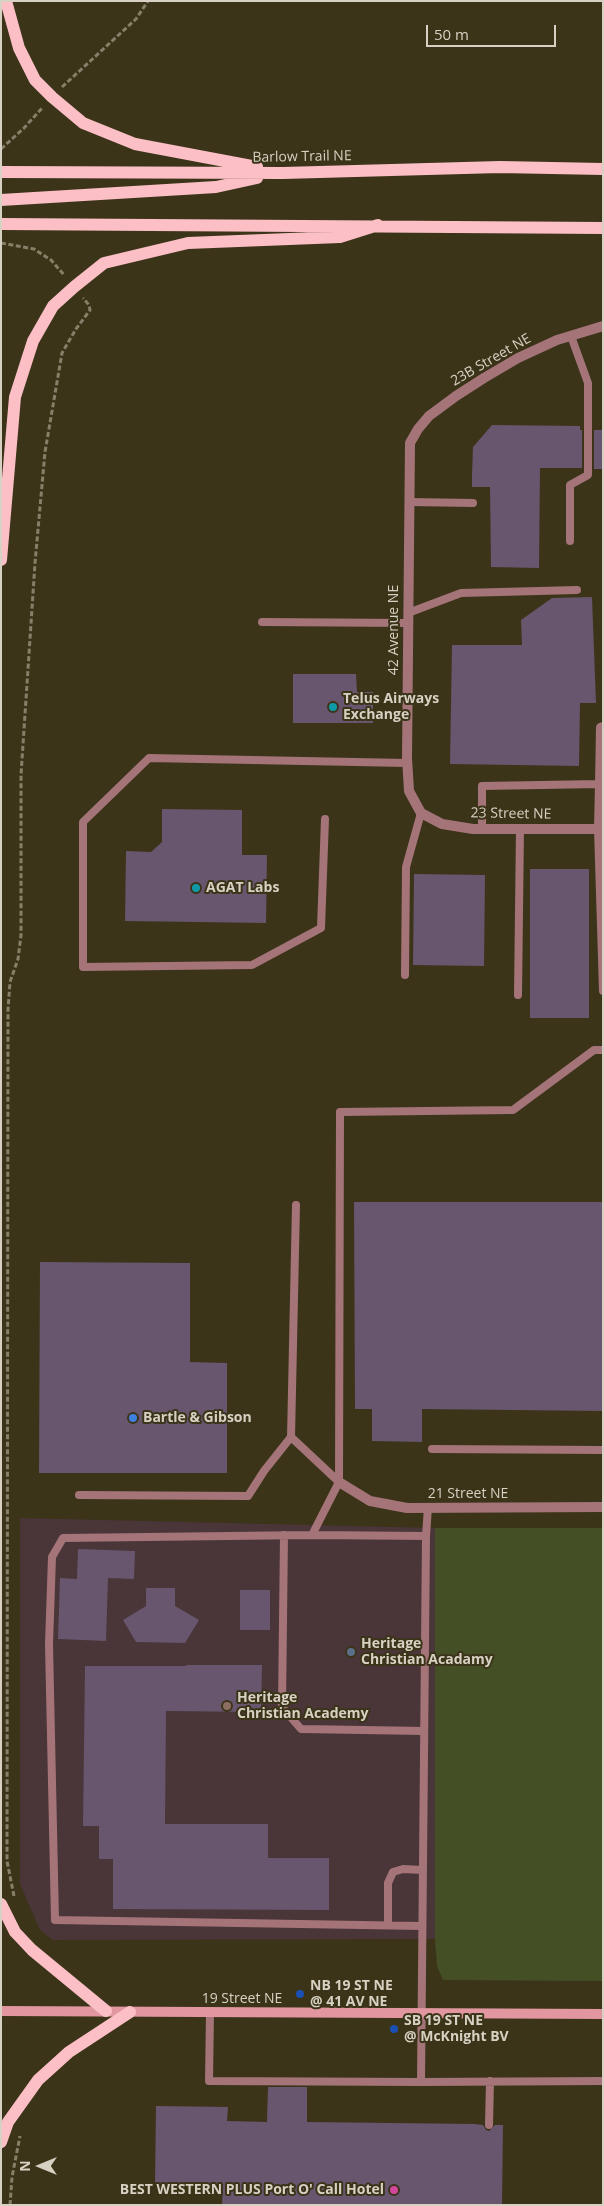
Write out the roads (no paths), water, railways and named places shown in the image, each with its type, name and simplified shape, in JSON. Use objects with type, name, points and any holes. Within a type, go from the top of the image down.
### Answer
[{"type":"main road","points":[[6,1],[18,48],[35,80],[52,98],[83,123],[135,144],[284,173]]},
{"type":"main road","name":"Barlow Trail NE","points":[[1,172],[284,173],[500,167],[603,169]]},
{"type":"main road","points":[[1,200],[216,187],[284,173]]},
{"type":"main road","points":[[1,224],[378,225],[603,228]]},
{"type":"main road","points":[[1,560],[15,397],[33,341],[53,306],[74,287],[104,263],[188,243],[340,237],[378,225]]},
{"type":"main road","points":[[1,1904],[15,1932],[32,1950],[106,2011]]},
{"type":"main road","points":[[1,2142],[8,2122],[38,2080],[69,2052],[130,2012]]},
{"type":"street","name":"23B Street NE","points":[[410,443],[418,429],[429,416],[456,396],[518,358],[571,336],[603,326]]},
{"type":"street","name":"42 Avenue NE","points":[[410,443],[407,763],[409,791],[421,813]]},
{"type":"street","name":"23 Street NE","points":[[421,813],[442,824],[482,829],[600,829]]},
{"type":"street","name":"21 Street NE","points":[[338,1482],[370,1501],[407,1508],[603,1507]]},
{"type":"street","name":"19 Street NE","points":[[1,2011],[603,2014]]},
{"type":"lane","points":[[570,541],[570,485],[588,475],[588,382],[571,336]]},
{"type":"lane","points":[[409,502],[474,503]]},
{"type":"lane","points":[[262,622],[408,618],[461,593],[577,590]]},
{"type":"lane","points":[[603,726],[600,727],[599,784],[603,991]]},
{"type":"lane","points":[[325,819],[321,928],[252,965],[83,967],[82,822],[149,758],[407,763]]},
{"type":"lane","points":[[482,829],[482,786],[599,784]]},
{"type":"lane","points":[[405,975],[406,867],[421,813]]},
{"type":"lane","points":[[518,995],[520,829]]},
{"type":"lane","points":[[312,1535],[338,1482],[340,1112],[513,1110],[594,1050],[603,1050]]},
{"type":"lane","points":[[79,1495],[248,1496],[264,1471],[291,1437],[296,1205]]},
{"type":"lane","points":[[291,1437],[338,1482]]},
{"type":"lane","points":[[432,1449],[603,1450]]},
{"type":"lane","points":[[421,2082],[426,1536],[428,1507]]},
{"type":"lane","points":[[422,1926],[55,1920],[49,1644],[52,1557],[63,1538],[312,1535],[426,1536]]},
{"type":"lane","points":[[284,1536],[282,1707],[301,1729],[424,1731]]},
{"type":"lane","points":[[388,1925],[388,1883],[393,1872],[403,1869],[422,1870]]},
{"type":"lane","points":[[210,2012],[209,2082],[603,2081]]},
{"type":"lane","points":[[489,2125],[490,2082]]},
{"type":"place","name":"Telus Airways Exchange","points":[[333,707]]},
{"type":"place","name":"AGAT Labs","points":[[196,888]]},
{"type":"place","name":"Bartle & Gibson","points":[[133,1418]]},
{"type":"place","name":"Heritage Christian Acadamy","points":[[351,1652]]},
{"type":"place","name":"Heritage Christian Academy","points":[[227,1706]]},
{"type":"place","name":"NB 19 ST NE @ 41 AV NE","points":[[300,1994]]},
{"type":"place","name":"SB 19 ST NE @ McKnight BV","points":[[394,2029]]},
{"type":"place","name":"BEST WESTERN PLUS Port O' Call Hotel","points":[[394,2190]]}]
